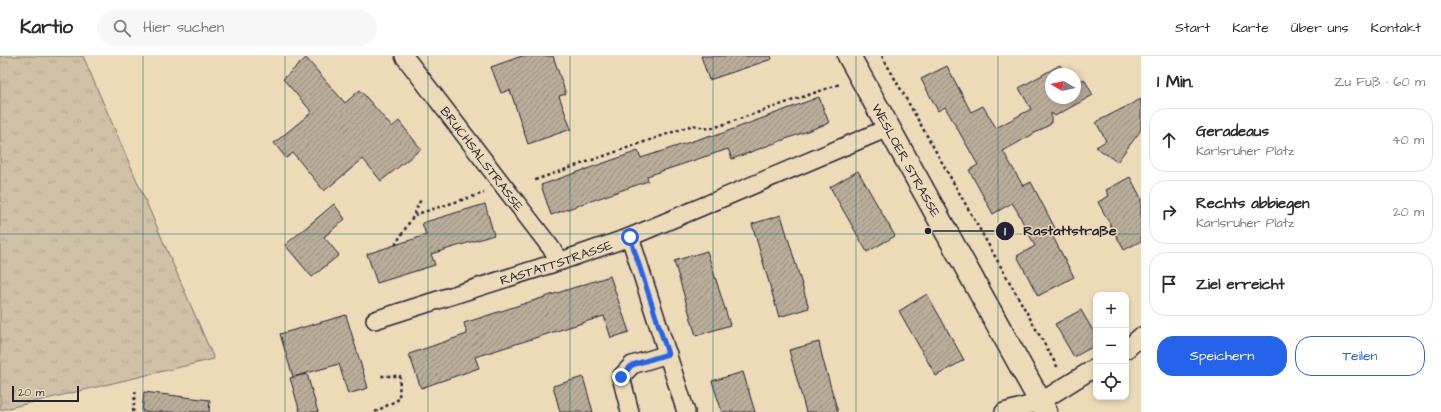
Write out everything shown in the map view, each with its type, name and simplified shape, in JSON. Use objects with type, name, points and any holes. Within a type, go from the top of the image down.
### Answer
[{"type":"street","name":"BRUCHSALSTRASSE","points":[[404,56],[561,260]]},
{"type":"street","name":"WESLOER STRASSE","points":[[849,56],[1043,407]]},
{"type":"street","name":"RASTATTSTRASSE","points":[[375,320],[630,237],[888,128]]},
{"type":"street","points":[[630,237],[686,412]]},
{"type":"street","points":[[1129,347],[1141,336]]},
{"type":"street","points":[[630,412],[621,377],[632,365],[668,354]]},
{"type":"street","points":[[1004,412],[1043,407],[1067,384],[1093,370]]},
{"type":"path","points":[[882,56],[1067,384]]},
{"type":"path","points":[[536,180],[693,125],[709,129],[842,83]]},
{"type":"path","points":[[414,215],[505,187]]},
{"type":"path","points":[[395,245],[414,215],[421,199]]},
{"type":"path","points":[[375,412],[399,399],[400,376],[381,376]]},
{"type":"path","points":[[133,412],[136,388]]},
{"type":"green space","points":[[0,56],[83,56],[214,359],[0,410]]},
{"type":"building","points":[[522,56],[553,56],[566,94],[559,96],[571,129],[528,144],[510,90],[501,93],[491,67]]},
{"type":"building","points":[[701,56],[771,56],[772,59],[709,80]]},
{"type":"building","points":[[306,58],[345,103],[360,90],[392,127],[399,121],[421,149],[381,181],[363,159],[324,191],[293,153],[286,158],[274,143],[312,112],[283,79]]},
{"type":"building","points":[[1060,65],[1062,68],[1055,68]]},
{"type":"building","points":[[947,66],[971,112],[983,106],[996,128],[1031,109],[1019,88],[1045,73],[1045,104],[1077,104],[1055,116],[1051,113],[1051,124],[1003,151],[1023,186],[1031,182],[1058,234],[1053,237],[1074,277],[1038,296],[1017,256],[1035,246],[1016,209],[1012,203],[993,214],[969,170],[978,165],[945,107],[938,111],[921,79]]},
{"type":"building","points":[[1084,79],[1093,95],[1081,102],[1081,81]]},
{"type":"building","points":[[819,97],[829,123],[732,159],[728,149],[647,176],[648,181],[551,215],[541,185],[638,151],[641,158],[711,135],[712,137]]},
{"type":"building","points":[[1141,99],[1141,130],[1117,162],[1096,147],[1106,141],[1096,122]]},
{"type":"building","points":[[858,171],[895,236],[867,252],[830,187]]},
{"type":"building","points":[[1130,177],[1141,198],[1141,241],[1124,250],[1098,202],[1109,196],[1106,190]]},
{"type":"building","points":[[334,204],[345,219],[324,237],[339,255],[312,277],[285,245]]},
{"type":"building","points":[[485,204],[494,235],[431,254],[435,265],[377,283],[367,254],[426,235],[422,223]]},
{"type":"building","points":[[781,215],[809,308],[779,317],[752,224]]},
{"type":"building","points":[[707,251],[730,325],[696,336],[674,261]]},
{"type":"building","points":[[610,276],[629,332],[611,338],[604,316],[475,357],[479,368],[421,388],[409,354],[467,334],[464,323]]},
{"type":"building","points":[[927,294],[964,360],[936,376],[899,311]]},
{"type":"building","points":[[1081,310],[1093,331],[1093,347],[1074,357],[1055,324]]},
{"type":"building","points":[[346,315],[368,388],[348,394],[339,364],[293,377],[280,334]]},
{"type":"building","points":[[819,342],[838,412],[806,412],[789,350]]},
{"type":"building","points":[[743,372],[755,412],[722,412],[712,381]]},
{"type":"building","points":[[307,374],[318,412],[300,412],[290,378]]},
{"type":"building","points":[[583,377],[593,412],[560,412],[553,386]]},
{"type":"building","points":[[144,392],[210,400],[209,412],[142,412]]},
{"type":"place","name":"Rastattstraße","points":[[928,231]]},
{"type":"route","points":[[621,377],[632,365],[668,354],[630,237]]}]
